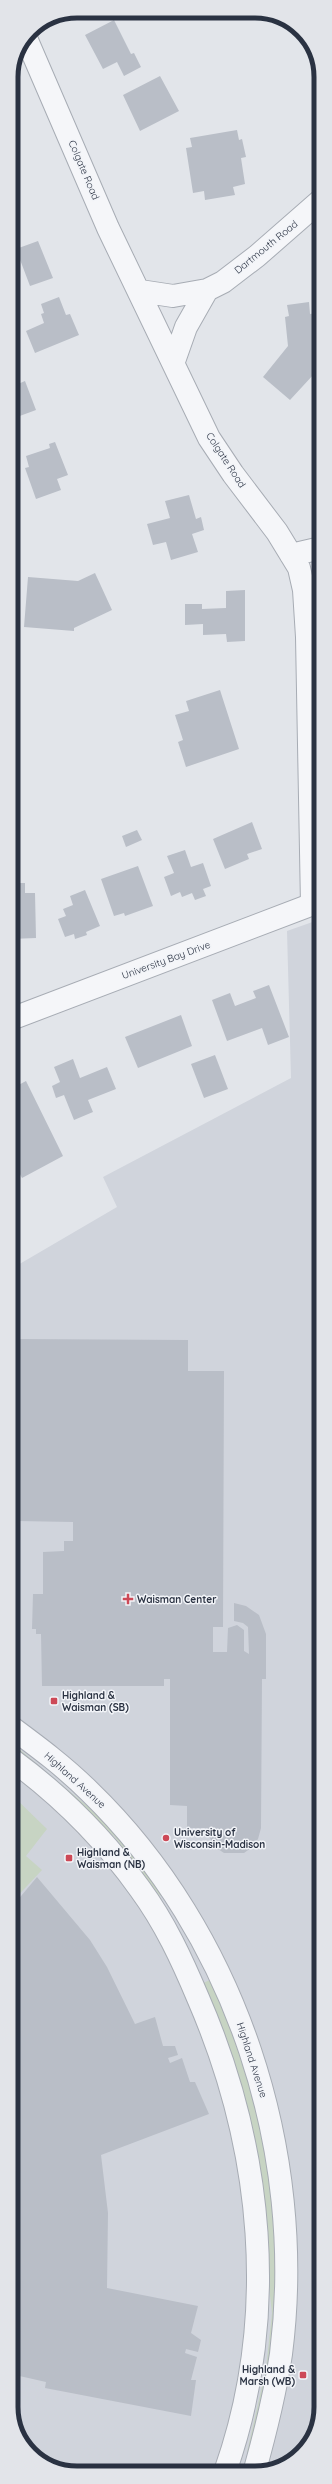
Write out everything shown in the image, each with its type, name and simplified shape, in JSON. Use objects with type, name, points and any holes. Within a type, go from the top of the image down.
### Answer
[{"type":"street","name":"Colgate Road","points":[[28,44],[108,228],[174,361],[209,438],[233,474],[278,532],[299,568],[302,579],[307,637],[314,844]]},
{"type":"street","name":"Dartmouth Road","points":[[140,291],[173,296],[207,290],[223,282],[257,256],[314,206]]},
{"type":"street","points":[[174,361],[186,327],[207,290]]},
{"type":"street","points":[[291,555],[314,550]]},
{"type":"street","name":"University Bay Drive","points":[[18,1016],[314,904]]},
{"type":"street","name":"Highland Avenue","points":[[18,1733],[89,1790],[148,1857],[181,1905],[211,1956],[254,2064],[267,2110],[279,2175],[284,2218],[285,2292],[281,2353],[264,2437],[256,2466]]},
{"type":"street","points":[[18,1765],[74,1814],[111,1852],[141,1890],[161,1920],[182,1962],[209,2023],[232,2089],[242,2125],[254,2197],[258,2288],[257,2327],[252,2363],[238,2430],[228,2466]]},
{"type":"shaded area","name":"University of Wisconsin-Madison","points":[[314,921],[313,2415],[311,2426],[299,2446],[291,2454],[270,2464],[259,2466],[66,2465],[48,2458],[33,2446],[28,2440],[20,2422],[18,2411],[18,1265],[117,1207],[103,1177],[291,1078],[287,931]]},
{"type":"green space","points":[[18,1748],[118,1832],[164,1893],[160,1896],[114,1836],[18,1754]]},
{"type":"green space","points":[[18,1801],[47,1829],[26,1856],[42,1870],[18,1896]]},
{"type":"green space","points":[[212,1979],[246,2063],[275,2196],[276,2327],[252,2453],[247,2452],[266,2369],[272,2313],[264,2242],[201,1984]]},
{"type":"building","points":[[114,20],[131,54],[134,53],[141,67],[124,76],[117,62],[103,69],[85,35]]},
{"type":"building","points":[[160,76],[179,111],[140,131],[123,95]]},
{"type":"building","points":[[237,130],[239,140],[242,139],[246,157],[241,158],[245,184],[233,187],[235,195],[205,200],[204,191],[193,193],[186,148],[192,147],[190,138]]},
{"type":"building","points":[[38,241],[53,278],[30,286],[18,254],[18,248]]},
{"type":"building","points":[[59,297],[66,315],[70,314],[79,335],[35,353],[26,331],[44,323],[41,314],[44,313],[41,304]]},
{"type":"building","points":[[309,302],[310,314],[314,313],[314,374],[290,400],[263,377],[288,346],[285,317],[289,316],[287,305]]},
{"type":"building","points":[[25,381],[36,410],[18,417],[18,384]]},
{"type":"building","points":[[55,442],[68,475],[57,479],[61,490],[36,499],[25,468],[29,467],[26,456],[50,448],[49,444]]},
{"type":"building","points":[[189,495],[196,519],[201,517],[204,530],[192,534],[198,552],[171,560],[166,542],[153,545],[147,524],[170,518],[165,501]]},
{"type":"building","points":[[95,573],[112,610],[74,628],[74,631],[24,627],[28,577],[78,581]]},
{"type":"building","points":[[245,590],[245,641],[227,642],[226,634],[203,635],[203,624],[185,625],[185,604],[202,604],[202,609],[226,608],[226,591]]},
{"type":"building","points":[[220,690],[239,749],[186,767],[178,742],[183,740],[175,715],[189,711],[186,701]]},
{"type":"building","points":[[252,822],[262,849],[247,854],[249,859],[225,869],[213,839]]},
{"type":"building","points":[[137,830],[142,840],[126,847],[122,836]]},
{"type":"building","points":[[185,850],[191,867],[203,863],[211,886],[203,889],[206,896],[195,900],[192,893],[182,897],[180,892],[171,896],[164,877],[174,873],[167,856]]},
{"type":"building","points":[[138,866],[153,906],[125,916],[124,913],[114,916],[101,879]]},
{"type":"building","points":[[18,883],[25,883],[25,893],[35,893],[36,938],[18,939]]},
{"type":"building","points":[[85,890],[100,926],[86,932],[87,935],[75,939],[74,934],[65,937],[58,919],[66,916],[63,909],[73,905],[70,896]]},
{"type":"building","points":[[269,985],[289,1037],[268,1045],[262,1028],[227,1041],[212,1000],[230,993],[235,1006],[256,998],[253,991]]},
{"type":"building","points":[[181,1015],[192,1046],[138,1068],[125,1037]]},
{"type":"building","points":[[215,1055],[228,1089],[204,1098],[191,1064]]},
{"type":"building","points":[[73,1059],[80,1078],[107,1067],[116,1089],[88,1100],[93,1112],[74,1120],[64,1095],[56,1098],[52,1086],[60,1082],[54,1067]]},
{"type":"building","points":[[26,1081],[63,1156],[22,1178],[18,1170],[18,1085]]},
{"type":"building","name":"Waisman Center","points":[[18,1339],[188,1340],[188,1371],[224,1371],[223,1627],[213,1627],[213,1652],[227,1652],[228,1628],[237,1625],[244,1630],[244,1651],[249,1654],[248,1627],[243,1623],[234,1621],[234,1603],[246,1606],[259,1615],[266,1634],[266,1679],[262,1679],[261,1828],[258,1839],[251,1848],[244,1853],[224,1853],[215,1847],[207,1828],[187,1828],[187,1806],[170,1805],[170,1679],[164,1679],[164,1686],[42,1686],[41,1634],[36,1634],[36,1629],[32,1629],[33,1594],[43,1594],[43,1552],[64,1551],[64,1541],[73,1541],[73,1522],[18,1521]]},
{"type":"building","points":[[37,1877],[90,1940],[107,1967],[135,2024],[155,2017],[163,2046],[175,2046],[178,2055],[168,2058],[170,2063],[182,2058],[190,2082],[195,2082],[209,2114],[101,2155],[108,2213],[107,2288],[198,2306],[191,2333],[201,2340],[198,2352],[186,2349],[185,2353],[197,2357],[191,2380],[196,2380],[191,2416],[45,2388],[46,2382],[18,2376],[18,1900]]},
{"type":"place","name":"Waisman Center","points":[[128,1599]]},
{"type":"place","name":"Highland & Waisman (SB)","points":[[54,1701]]},
{"type":"place","name":"University of Wisconsin-Madison","points":[[166,1838]]},
{"type":"place","name":"Highland & Waisman (NB)","points":[[69,1858]]},
{"type":"place","name":"Highland & Marsh (WB)","points":[[303,2375]]}]
